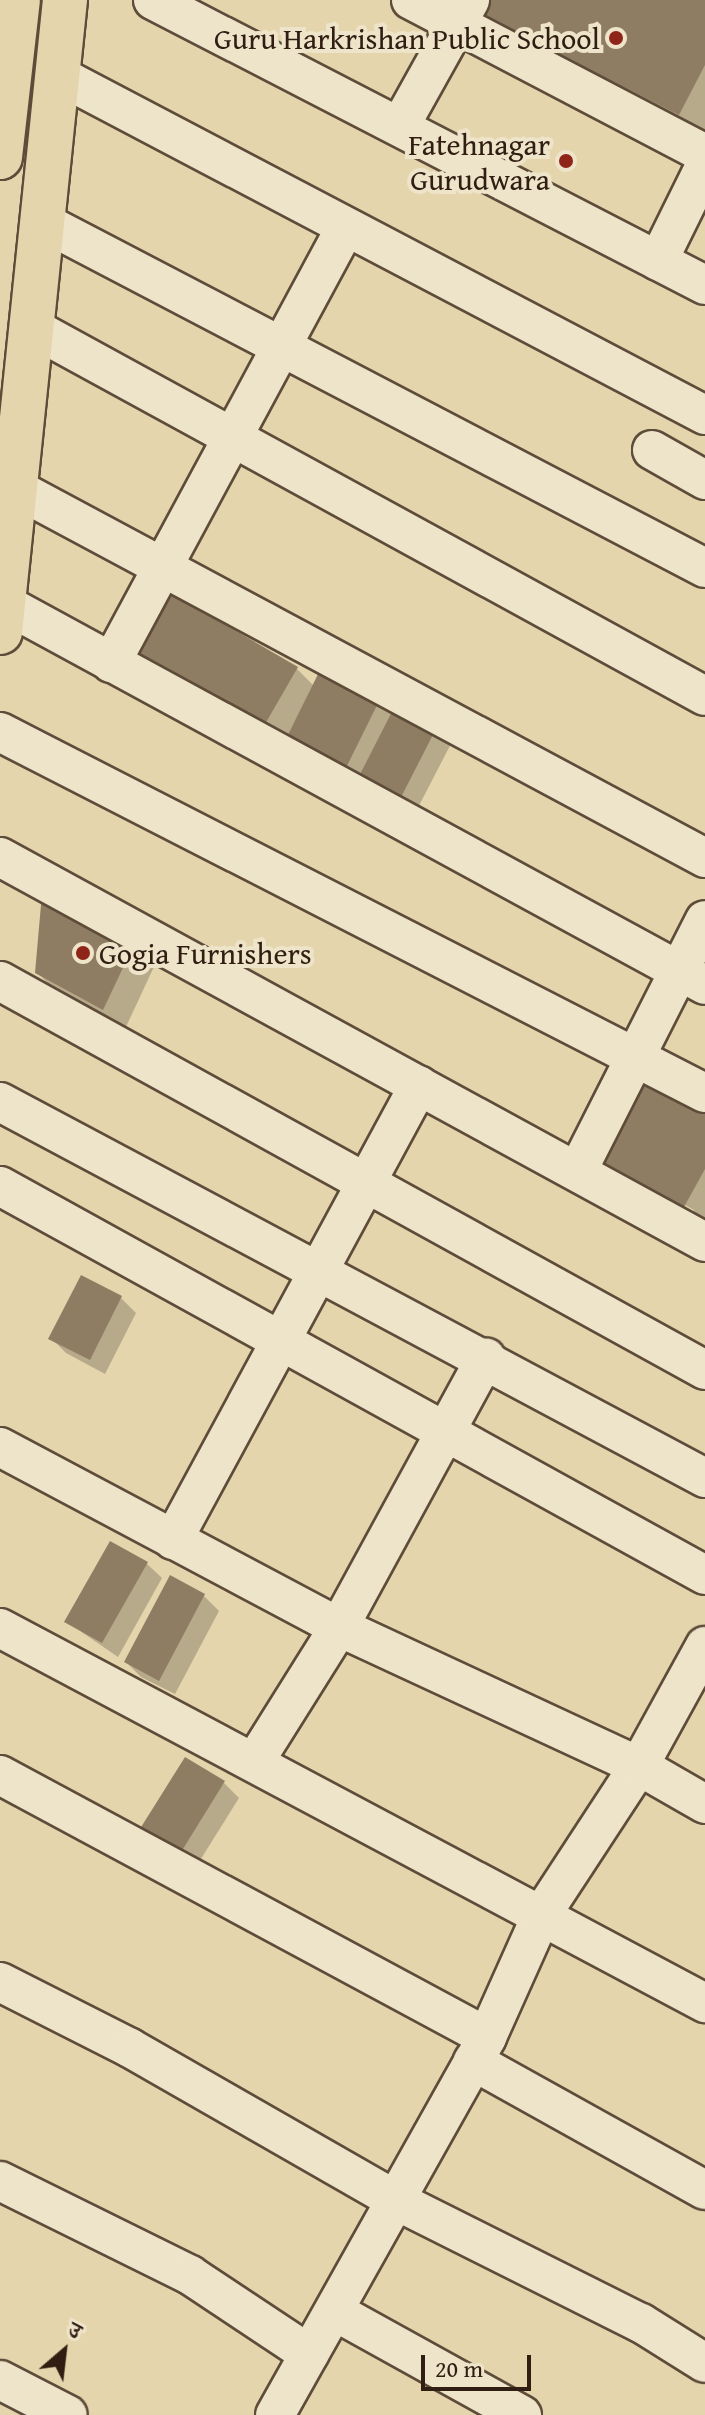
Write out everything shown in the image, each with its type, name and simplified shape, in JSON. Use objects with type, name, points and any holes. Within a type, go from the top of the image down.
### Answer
[{"type":"main road","points":[[0,157],[4,83],[18,0]]},
{"type":"main road","points":[[2,618],[65,0]]},
{"type":"street","points":[[153,0],[705,285]]},
{"type":"street","points":[[411,0],[464,12],[702,147],[658,261]]},
{"type":"street","points":[[400,126],[464,12]]},
{"type":"street","points":[[56,74],[345,229],[705,415]]},
{"type":"street","points":[[41,221],[705,568]]},
{"type":"street","points":[[111,663],[345,229]]},
{"type":"street","points":[[31,327],[705,696]]},
{"type":"street","points":[[652,450],[705,480]]},
{"type":"street","points":[[15,488],[705,858]]},
{"type":"street","points":[[2,618],[111,663],[692,978]]},
{"type":"street","points":[[0,732],[705,1093]]},
{"type":"street","points":[[0,857],[705,1242]]},
{"type":"street","points":[[578,1170],[636,1057],[692,978],[705,920]]},
{"type":"street","points":[[0,981],[705,1370]]},
{"type":"street","points":[[173,1540],[282,1344],[363,1184],[419,1085]]},
{"type":"street","points":[[0,1102],[319,1273],[486,1357],[705,1478]]},
{"type":"street","points":[[0,1186],[705,1575]]},
{"type":"street","points":[[255,1761],[339,1627],[486,1357]]},
{"type":"street","points":[[0,1447],[339,1627],[639,1766],[705,1804]]},
{"type":"street","points":[[0,1628],[705,2003]]},
{"type":"street","points":[[288,2411],[309,2354],[480,2049],[542,1914],[639,1766],[705,1646]]},
{"type":"street","points":[[0,1775],[480,2049],[705,2190]]},
{"type":"street","points":[[0,1982],[130,2048],[395,2200],[641,2323],[705,2363]]},
{"type":"street","points":[[0,2181],[190,2275],[309,2354]]},
{"type":"street","points":[[334,2311],[522,2415]]},
{"type":"street","points":[[0,2380],[68,2415]]},
{"type":"building","name":"Guru Harkrishan Public School","points":[[482,0],[705,0],[705,65],[679,115],[476,12]]},
{"type":"building","points":[[169,592],[298,667],[257,738],[128,663]]},
{"type":"building","points":[[325,660],[385,689],[339,782],[279,753]]},
{"type":"building","points":[[399,698],[441,719],[394,811],[352,790]]},
{"type":"building","name":"Gogia Furnishers","points":[[43,882],[139,934],[103,1010],[35,973]]},
{"type":"building","points":[[640,1076],[705,1112],[705,1169],[684,1207],[594,1157]]},
{"type":"building","points":[[81,1275],[122,1296],[90,1360],[48,1339]]},
{"type":"building","points":[[110,1541],[148,1562],[102,1643],[64,1622]]},
{"type":"building","points":[[170,1575],[205,1594],[159,1681],[124,1662]]},
{"type":"building","points":[[185,1757],[225,1781],[178,1857],[138,1832]]},
{"type":"place","name":"Guru Harkrishan Public School","points":[[616,38]]},
{"type":"place","name":"Fatehnagar Gurudwara","points":[[566,161]]},
{"type":"place","name":"Gogia Furnishers","points":[[83,953]]}]
